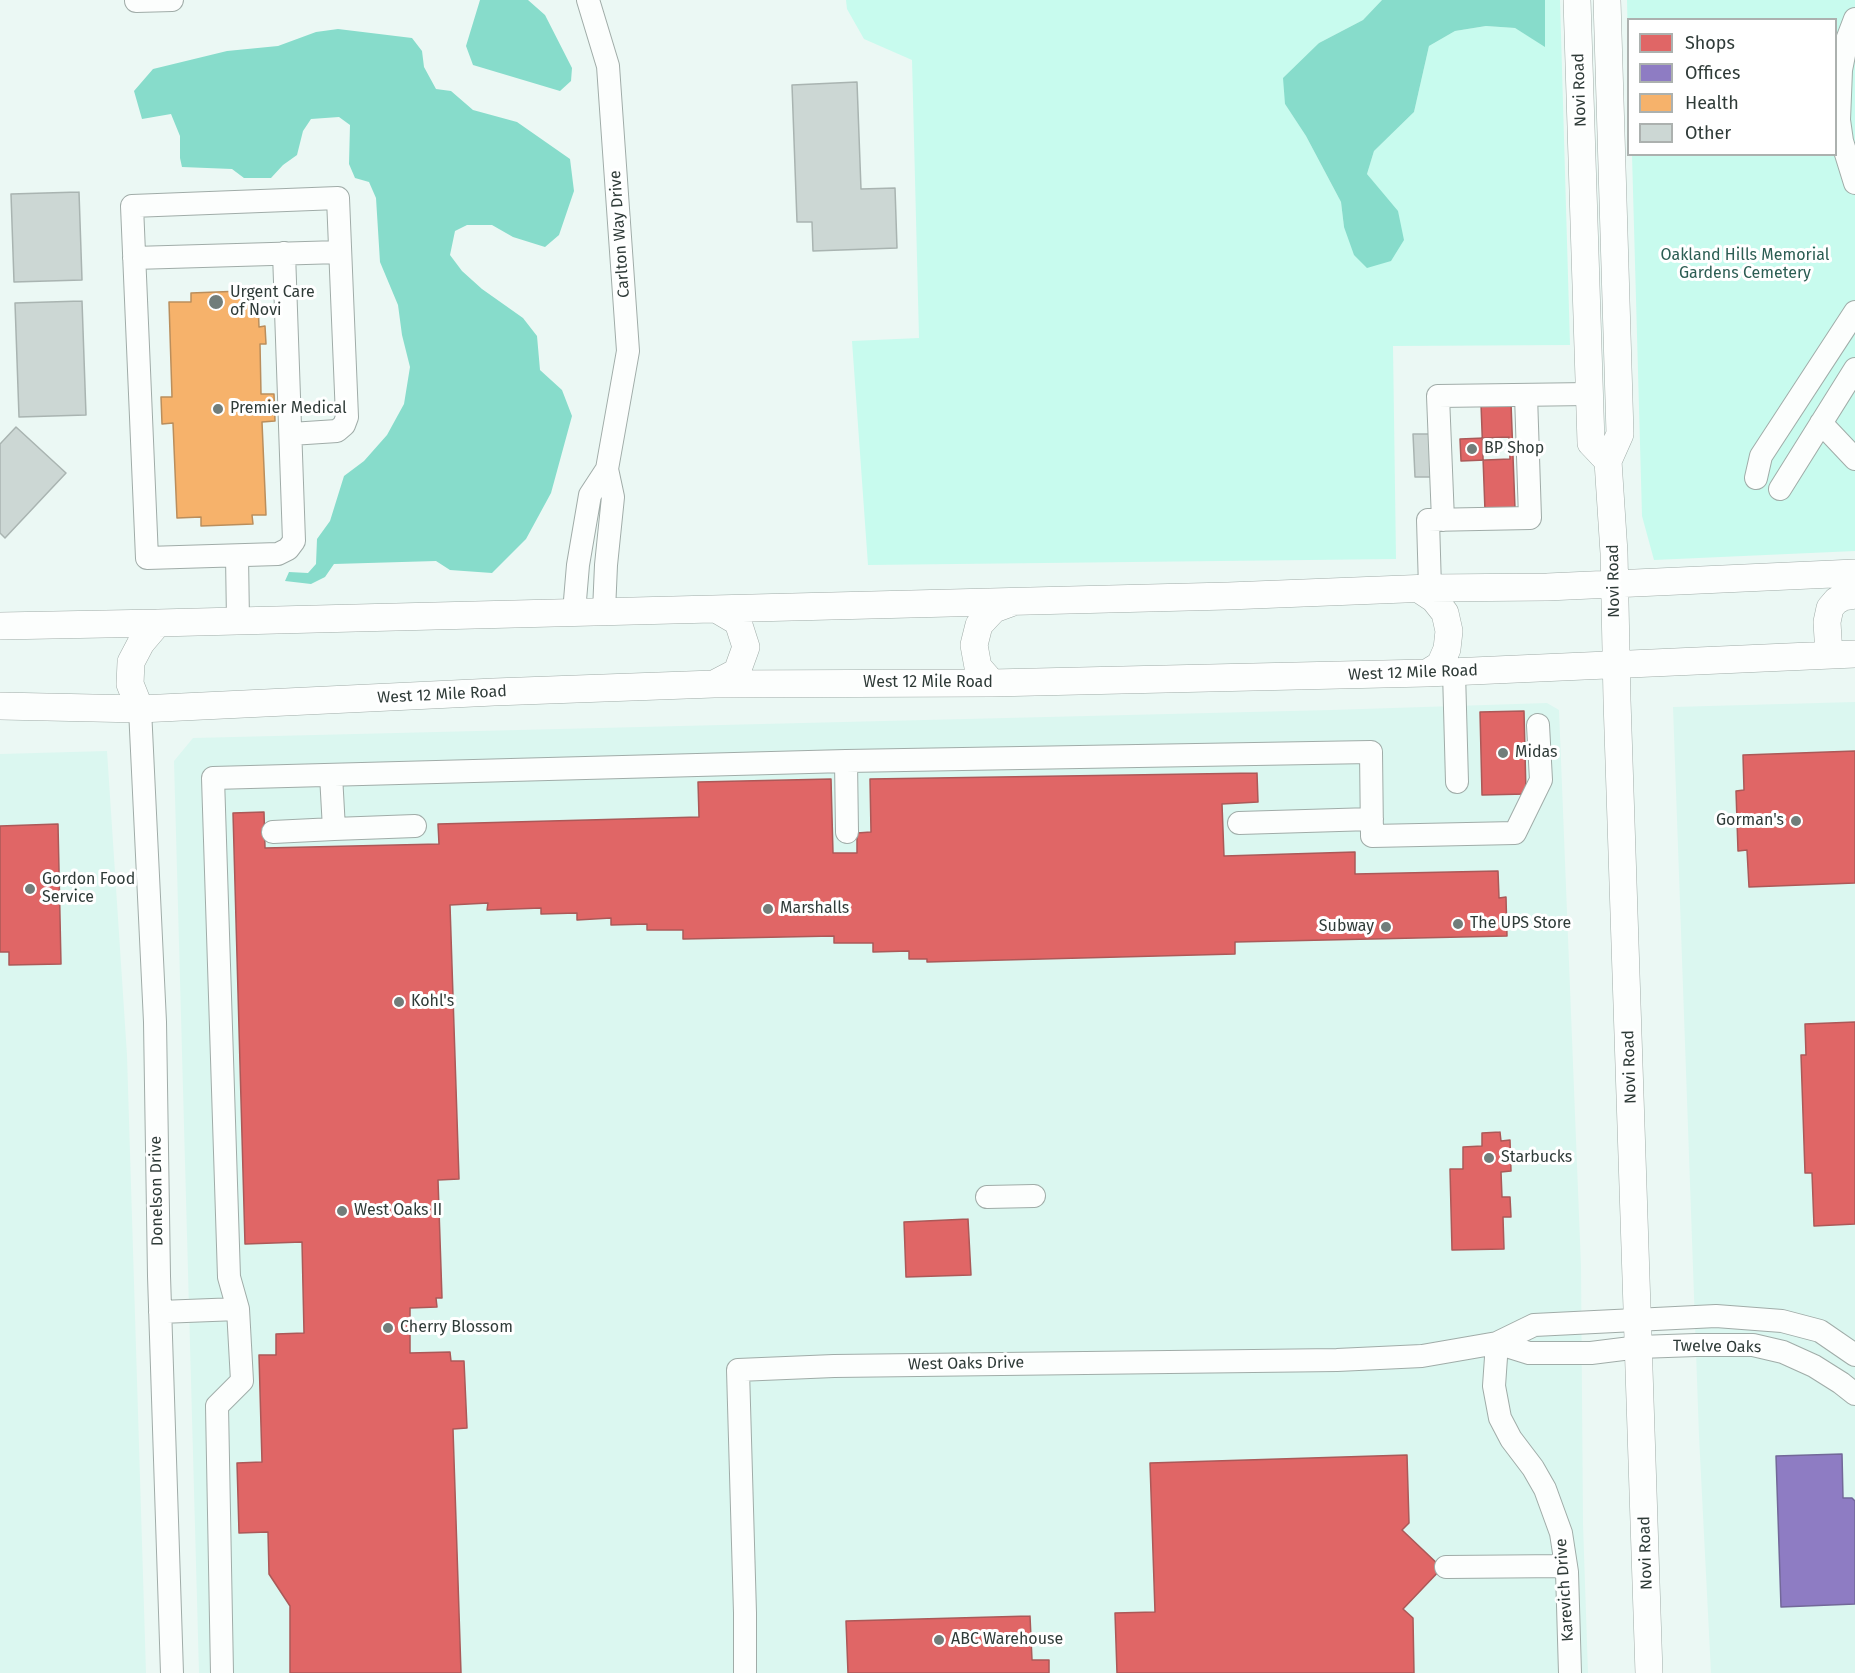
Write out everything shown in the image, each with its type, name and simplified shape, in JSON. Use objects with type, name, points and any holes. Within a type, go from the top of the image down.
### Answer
[{"type":"main road","name":"Novi Road","points":[[1577,0],[1591,443],[1608,461]]},
{"type":"main road","name":"Novi Road","points":[[1607,0],[1620,434],[1608,461],[1650,1673]]},
{"type":"main road","points":[[0,626],[1228,596],[1424,588],[1547,587],[1855,573]]},
{"type":"main road","points":[[1424,588],[1444,613],[1449,631],[1448,649],[1440,665],[1427,673]]},
{"type":"main road","points":[[1842,655],[1827,622],[1830,608],[1843,597],[1855,595]]},
{"type":"main road","points":[[992,683],[978,667],[974,645],[976,635],[979,625],[994,609],[1014,601]]},
{"type":"main road","points":[[714,684],[737,672],[746,647],[738,622],[716,609]]},
{"type":"main road","points":[[140,709],[130,684],[131,662],[141,643],[158,623]]},
{"type":"main road","name":"West 12 Mile Road","points":[[0,706],[140,709],[714,684],[992,683],[1427,673],[1842,655]]},
{"type":"street","points":[[136,1],[172,0]]},
{"type":"street","name":"Carlton Way Drive","points":[[588,0],[608,66],[628,351],[607,469],[613,497],[604,611]]},
{"type":"street","points":[[1855,19],[1847,40],[1841,70],[1839,120],[1842,141],[1855,183]]},
{"type":"street","points":[[284,253],[294,540],[288,549],[278,554],[147,558],[132,206],[338,198],[346,417],[344,425],[337,431],[291,434]]},
{"type":"street","points":[[134,258],[340,252]]},
{"type":"street","points":[[1756,478],[1761,456],[1855,312]]},
{"type":"street","points":[[1780,489],[1855,369]]},
{"type":"street","points":[[1424,588],[1428,520],[1530,518],[1526,394]]},
{"type":"street","points":[[1443,520],[1438,396],[1589,394]]},
{"type":"street","points":[[1821,423],[1855,459]]},
{"type":"street","name":"Carlton Way Drive","points":[[574,612],[578,565],[590,495],[607,469]]},
{"type":"street","points":[[237,556],[238,621]]},
{"type":"street","points":[[1454,672],[1457,782]]},
{"type":"street","name":"Donelson Drive","points":[[140,709],[155,1022],[160,1312],[172,1673]]},
{"type":"street","points":[[222,1673],[217,1406],[242,1381],[238,1309],[229,1277],[213,778],[846,761],[1371,752],[1372,836],[1515,833],[1541,780],[1538,725]]},
{"type":"street","points":[[846,761],[847,832]]},
{"type":"street","points":[[331,775],[334,829]]},
{"type":"street","points":[[1239,823],[1372,819]]},
{"type":"street","points":[[273,832],[415,826]]},
{"type":"street","points":[[987,1197],[1034,1196]]},
{"type":"street","points":[[160,1312],[238,1309]]},
{"type":"street","name":"Twelve Oaks","points":[[1639,1334],[1716,1316],[1782,1321],[1820,1331],[1855,1355]]},
{"type":"street","name":"West Oaks Drive","points":[[745,1673],[746,1613],[738,1370],[834,1366],[1337,1360],[1422,1356],[1497,1343],[1534,1325],[1639,1334]]},
{"type":"street","name":"West Oaks Drive","points":[[1497,1343],[1529,1353],[1591,1353],[1639,1334]]},
{"type":"street","name":"Twelve Oaks","points":[[1639,1334],[1753,1345],[1783,1352],[1814,1366],[1855,1394]]},
{"type":"street","name":"Karevich Drive","points":[[1497,1343],[1494,1386],[1500,1418],[1511,1439],[1533,1468],[1545,1489],[1561,1533],[1566,1566],[1570,1673]]},
{"type":"street","points":[[1446,1567],[1566,1566]]},
{"type":"shaded area","points":[[480,0],[528,0],[545,15],[572,68],[571,81],[560,91],[473,65],[466,46]]},
{"type":"shaded area","points":[[1382,0],[1545,0],[1545,47],[1515,28],[1486,26],[1455,31],[1429,46],[1414,112],[1374,151],[1367,174],[1398,211],[1404,240],[1391,261],[1367,268],[1354,255],[1344,227],[1341,202],[1306,136],[1285,104],[1283,78],[1319,43],[1363,20]]},
{"type":"shaded area","points":[[338,29],[412,38],[422,51],[424,67],[436,89],[451,91],[473,110],[517,122],[570,159],[574,191],[559,235],[545,247],[513,237],[492,225],[467,225],[455,231],[450,255],[462,271],[482,289],[523,318],[537,336],[540,370],[562,390],[572,416],[551,493],[526,539],[492,573],[450,570],[436,561],[334,564],[325,577],[311,584],[285,581],[289,572],[308,573],[316,564],[317,539],[330,521],[344,476],[364,461],[387,435],[404,404],[410,367],[398,305],[380,262],[376,198],[369,182],[355,178],[349,164],[350,125],[339,117],[311,119],[303,131],[297,155],[271,178],[244,178],[232,169],[182,167],[180,136],[171,114],[142,119],[134,91],[153,69],[227,51],[278,46],[316,32]]},
{"type":"shaded area","points":[[1855,702],[1855,1673],[1711,1673],[1699,1436],[1673,707]]},
{"type":"shaded area","points":[[1547,703],[1559,710],[1581,1266],[1583,1524],[1588,1673],[199,1673],[174,761],[193,738]]},
{"type":"shaded area","points":[[107,751],[127,1055],[146,1673],[0,1673],[0,754]]},
{"type":"green space","points":[[846,0],[1382,0],[1363,20],[1319,43],[1285,104],[1306,136],[1341,202],[1344,227],[1378,188],[1367,174],[1374,151],[1414,112],[1429,46],[1455,31],[1486,26],[1515,28],[1545,46],[1545,0],[1560,0],[1570,345],[1393,346],[1396,559],[868,565],[852,341],[919,338],[912,60],[864,39],[847,9]]},
{"type":"green space","name":"Oakland Hills Memorial Gardens Cemetery","points":[[1627,0],[1855,0],[1855,551],[1654,560],[1642,516],[1632,156],[1837,156],[1837,18],[1627,18]]},
{"type":"building: Shops","points":[[1511,403],[1515,509],[1485,511],[1481,404]]},
{"type":"building: Shops","points":[[1509,437],[1510,459],[1461,461],[1460,439]]},
{"type":"building: Shops","name":"Midas","points":[[1524,711],[1526,794],[1482,795],[1480,712]]},
{"type":"building: Shops","name":"Gorman's","points":[[1855,751],[1855,883],[1749,887],[1747,850],[1738,851],[1736,791],[1744,790],[1743,755]]},
{"type":"building: Shops","name":"West Oaks II","points":[[1257,773],[1258,802],[1222,804],[1224,856],[1355,852],[1355,874],[1498,871],[1499,898],[1506,897],[1507,936],[1235,942],[1235,954],[927,962],[927,959],[909,959],[909,951],[873,952],[873,943],[834,943],[834,936],[683,939],[683,930],[647,930],[647,924],[611,925],[611,918],[577,920],[577,913],[541,914],[541,908],[487,910],[488,903],[450,905],[459,1179],[438,1180],[442,1298],[436,1298],[437,1307],[410,1308],[410,1353],[450,1352],[451,1361],[464,1361],[467,1428],[453,1429],[461,1673],[290,1673],[290,1606],[269,1574],[268,1532],[239,1533],[237,1463],[262,1462],[259,1355],[276,1355],[276,1334],[304,1333],[302,1242],[245,1244],[233,813],[264,812],[265,848],[439,844],[438,824],[699,817],[698,782],[831,779],[833,853],[857,853],[857,833],[871,832],[870,779]]},
{"type":"building: Shops","name":"Gordon Food Service","points":[[58,824],[61,964],[9,965],[9,952],[0,952],[0,826]]},
{"type":"building: Shops","points":[[1855,1022],[1855,1224],[1814,1226],[1812,1173],[1805,1173],[1801,1055],[1806,1055],[1805,1024]]},
{"type":"building: Shops","points":[[1500,1132],[1501,1141],[1510,1140],[1511,1171],[1501,1172],[1502,1197],[1510,1197],[1511,1217],[1503,1217],[1504,1249],[1452,1250],[1450,1169],[1463,1169],[1463,1147],[1482,1146],[1482,1133]]},
{"type":"building: Shops","points":[[968,1219],[971,1275],[906,1277],[904,1222]]},
{"type":"building: Shops","points":[[1407,1455],[1409,1523],[1402,1530],[1442,1568],[1403,1609],[1413,1618],[1414,1673],[1117,1673],[1115,1613],[1155,1612],[1150,1463]]},
{"type":"building: Shops","name":"ABC Warehouse","points":[[1030,1616],[1032,1660],[1049,1660],[1049,1673],[848,1673],[846,1621]]},
{"type":"building: Offices","points":[[1842,1454],[1843,1498],[1852,1498],[1855,1501],[1855,1604],[1781,1607],[1776,1456]]},
{"type":"building: Health","name":"Premier Medical","points":[[242,291],[242,300],[258,299],[259,327],[265,326],[266,344],[260,344],[261,394],[274,394],[275,421],[262,422],[266,515],[252,515],[253,524],[201,526],[201,517],[177,518],[173,423],[162,424],[161,397],[172,397],[169,302],[191,302],[191,293]]},
{"type":"building: Other","points":[[857,82],[861,189],[895,188],[897,248],[813,251],[812,222],[797,222],[792,85]]},
{"type":"building: Other","points":[[79,192],[82,280],[14,282],[11,194]]},
{"type":"building: Other","points":[[82,301],[86,415],[19,417],[15,303]]},
{"type":"building: Other","points":[[16,427],[66,473],[5,538],[0,533],[0,444]]},
{"type":"building: Other","points":[[1413,434],[1432,434],[1434,477],[1415,477]]},
{"type":"place","name":"Urgent Care of Novi","points":[[216,302]]},
{"type":"place","name":"Premier Medical","points":[[218,409]]},
{"type":"place","name":"BP Shop","points":[[1472,449]]},
{"type":"place","name":"Midas","points":[[1503,753]]},
{"type":"place","name":"Gorman's","points":[[1796,821]]},
{"type":"place","name":"Gordon Food Service","points":[[30,889]]},
{"type":"place","name":"Marshalls","points":[[768,909]]},
{"type":"place","name":"The UPS Store","points":[[1458,924]]},
{"type":"place","name":"Subway","points":[[1386,927]]},
{"type":"place","name":"Kohl's","points":[[399,1002]]},
{"type":"place","name":"Starbucks","points":[[1489,1158]]},
{"type":"place","name":"West Oaks II","points":[[342,1211]]},
{"type":"place","name":"Cherry Blossom","points":[[388,1328]]},
{"type":"place","name":"ABC Warehouse","points":[[939,1640]]}]
